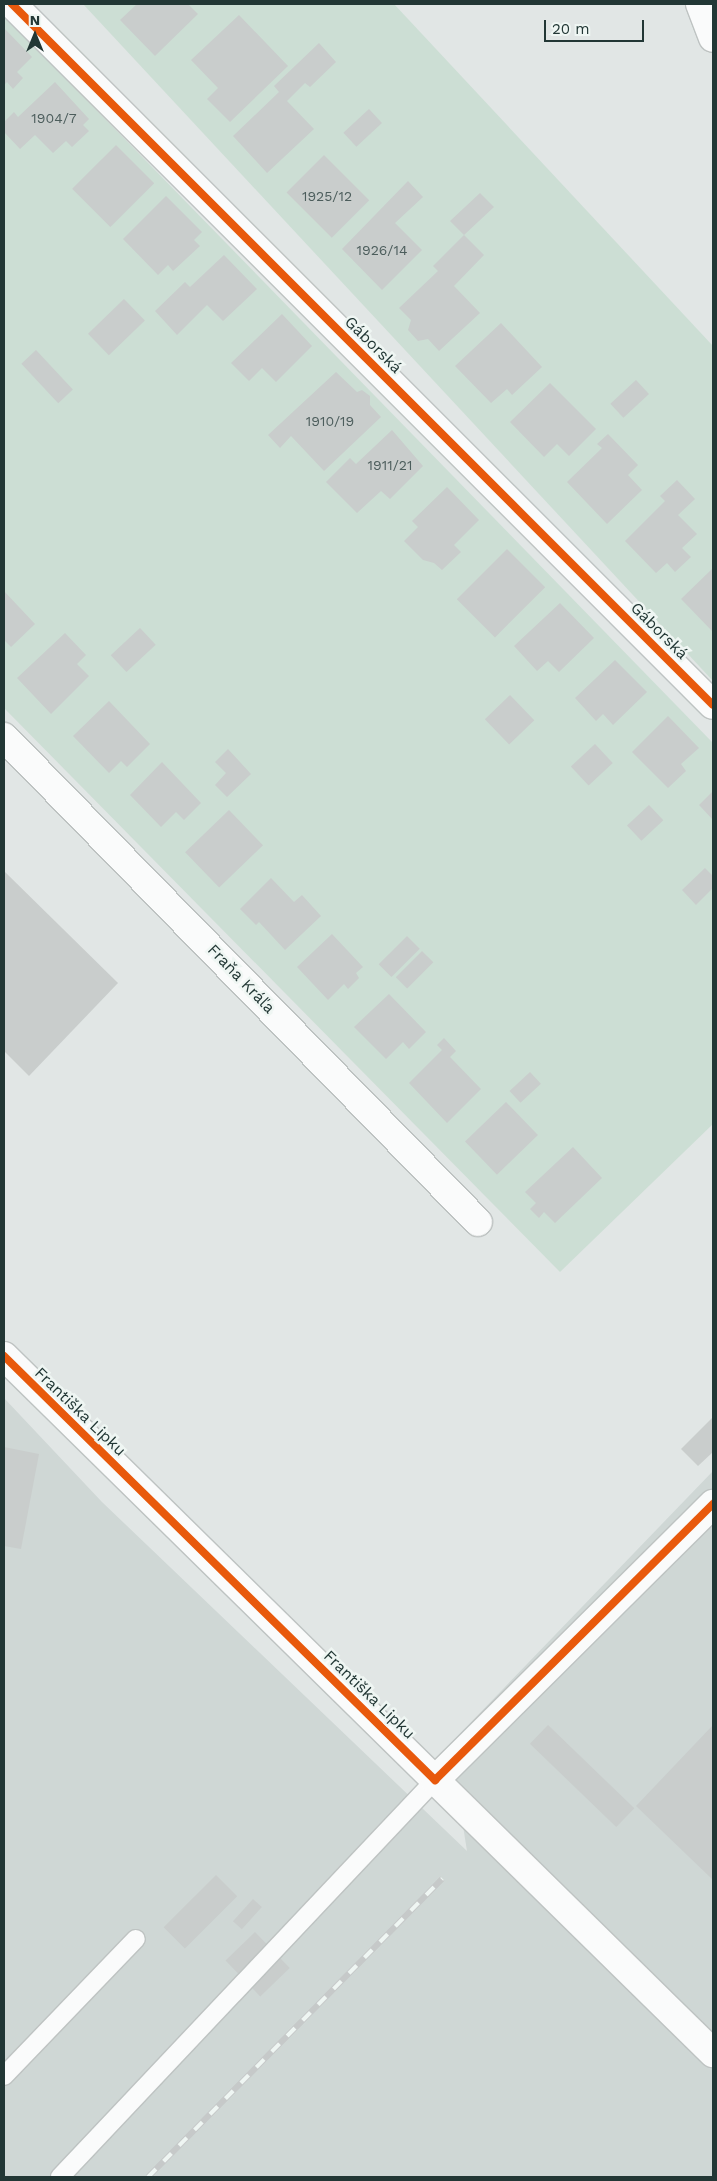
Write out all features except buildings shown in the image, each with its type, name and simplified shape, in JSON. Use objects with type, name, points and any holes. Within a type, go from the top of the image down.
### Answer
[{"type":"street","name":"Gáborská","points":[[12,4],[713,705]]},
{"type":"street","points":[[700,4],[713,38]]},
{"type":"street","name":"Fraňa Kráľa","points":[[4,737],[478,1222]]},
{"type":"street","name":"Františka Lipku","points":[[4,1356],[713,2053]]},
{"type":"street","points":[[435,1780],[713,1504]]},
{"type":"lane","points":[[60,2177],[435,1780]]},
{"type":"lane","points":[[4,2076],[136,1939]]},
{"type":"shaded area","points":[[4,1398],[102,1502],[467,1851],[450,1744],[713,1471],[713,2177],[4,2177]]},
{"type":"green space","points":[[83,4],[394,4],[713,346],[713,681]]},
{"type":"green space","points":[[4,15],[713,743],[713,1124],[560,1272],[4,708]]},
{"type":"railway","points":[[148,2177],[442,1879]]},
{"type":"cycle path","points":[[12,4],[713,705]]},
{"type":"cycle path","points":[[4,1356],[435,1780],[713,1504]]}]
